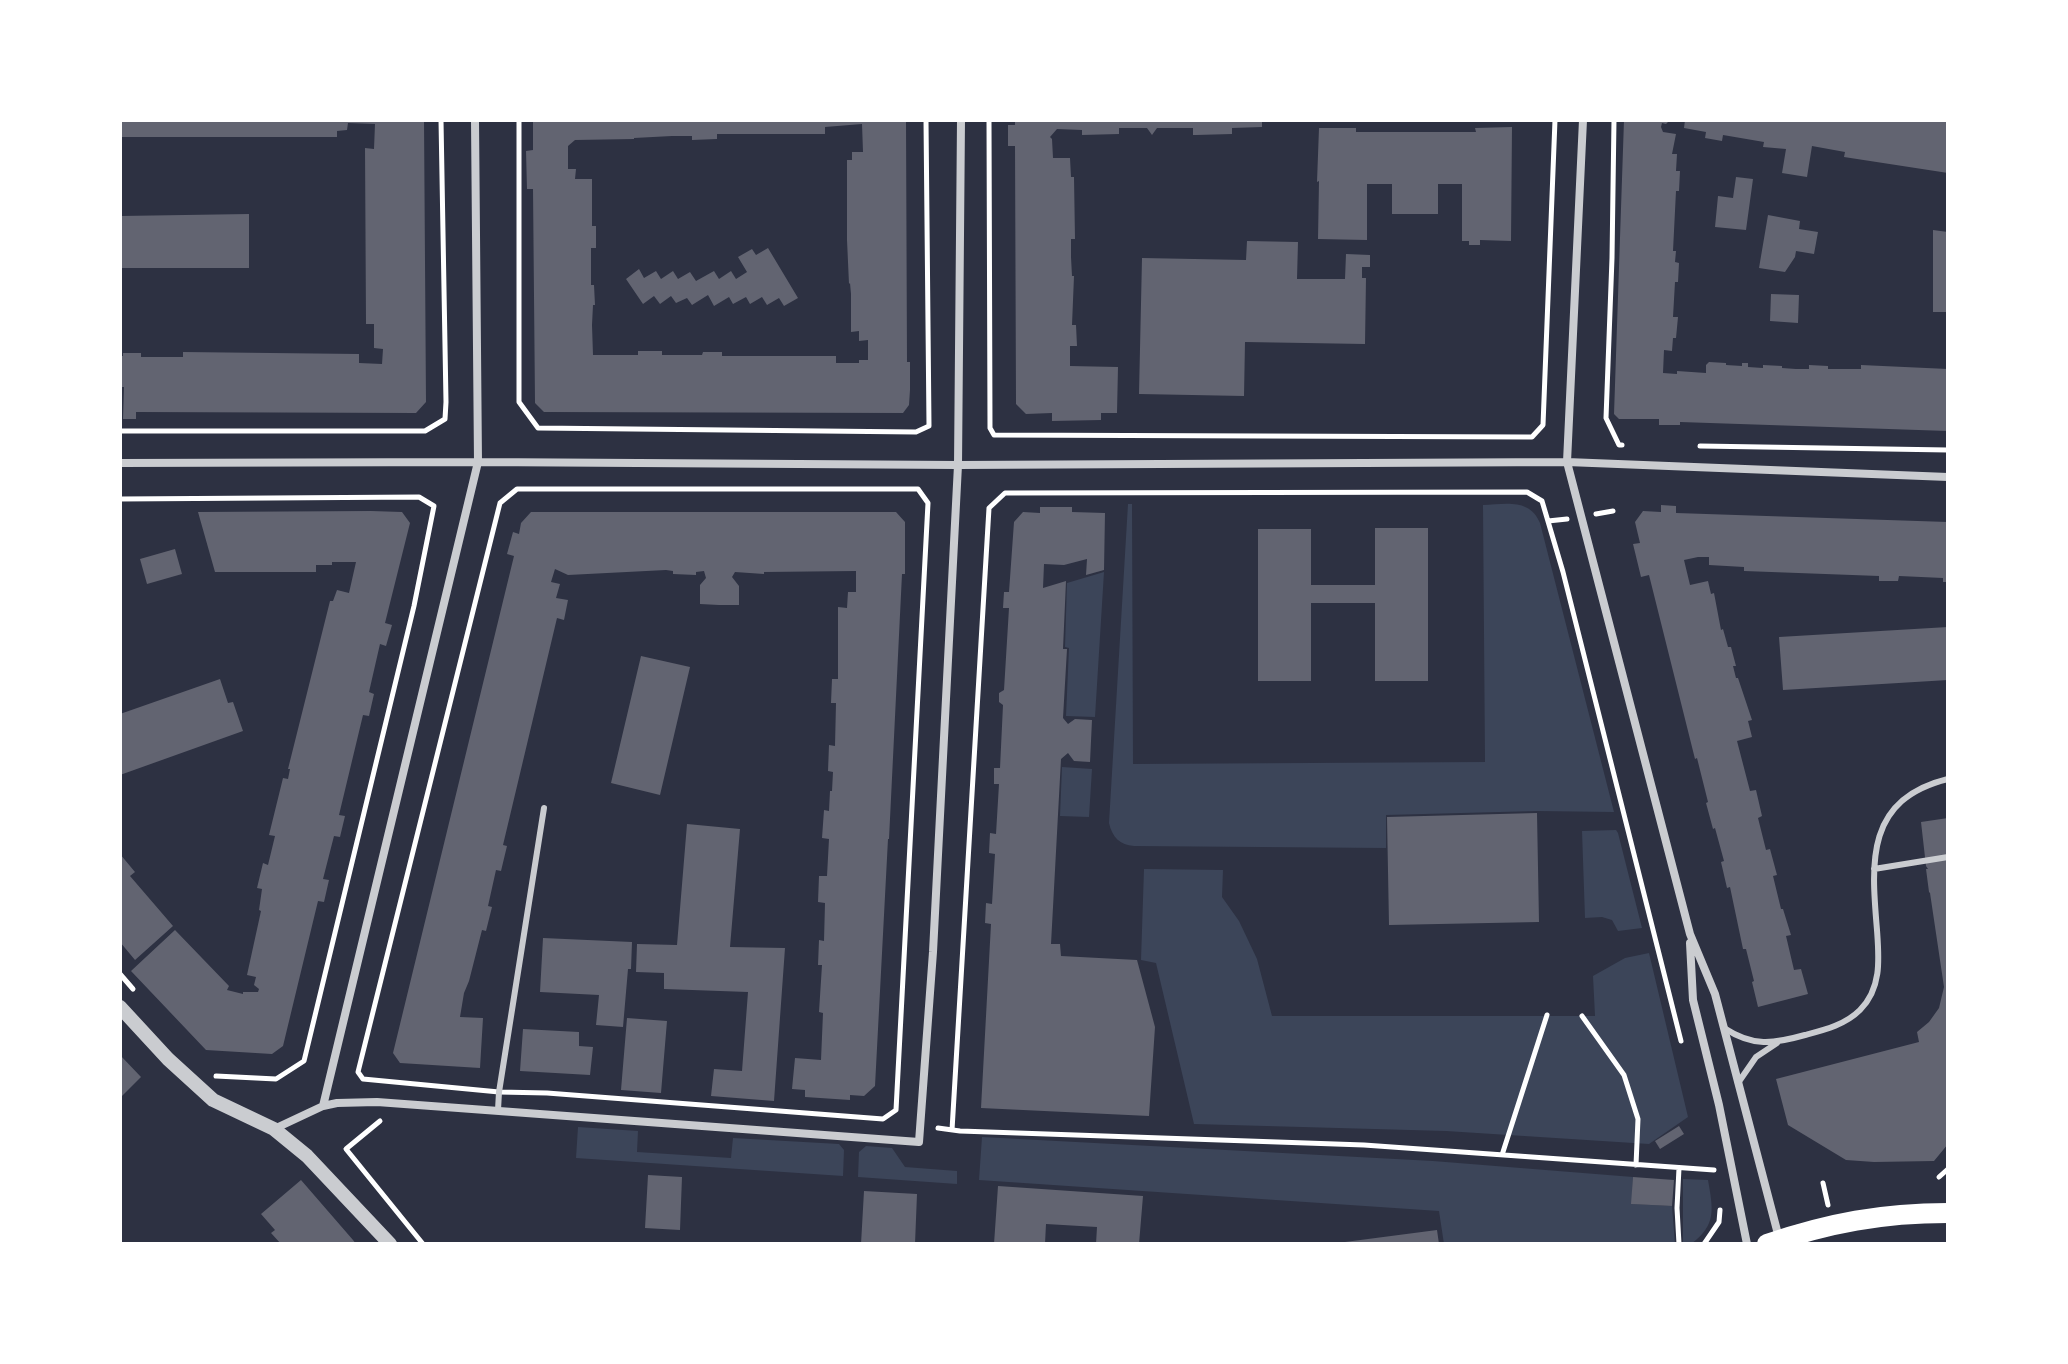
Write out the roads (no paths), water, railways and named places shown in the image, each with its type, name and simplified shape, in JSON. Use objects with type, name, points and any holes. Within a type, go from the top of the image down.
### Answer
[{"type":"main road","points":[[1776,1243],[1852,1220],[1948,1213]]},
{"type":"street","points":[[323,1106],[478,462],[475,120]]},
{"type":"street","points":[[274,1129],[323,1106],[364,1102],[919,1142],[933,952],[958,465],[961,120]]},
{"type":"street","points":[[1583,120],[1567,462],[1690,934],[1715,994],[1776,1243]]},
{"type":"street","points":[[120,463],[958,465],[1567,462],[1948,477]]},
{"type":"street","points":[[1690,934],[1693,1000],[1719,1105],[1747,1244]]},
{"type":"street","points":[[120,1007],[168,1059],[213,1100],[274,1129],[307,1156],[390,1244]]},
{"type":"lane","points":[[1724,1028],[1752,1042],[1779,1042],[1830,1028],[1860,1010],[1875,986],[1879,956],[1873,881],[1875,852],[1882,828],[1891,811],[1908,795],[1948,779]]},
{"type":"lane","points":[[498,1110],[544,808]]},
{"type":"lane","points":[[1874,869],[1948,857]]},
{"type":"lane","points":[[1738,1083],[1756,1057],[1779,1042]]}]
